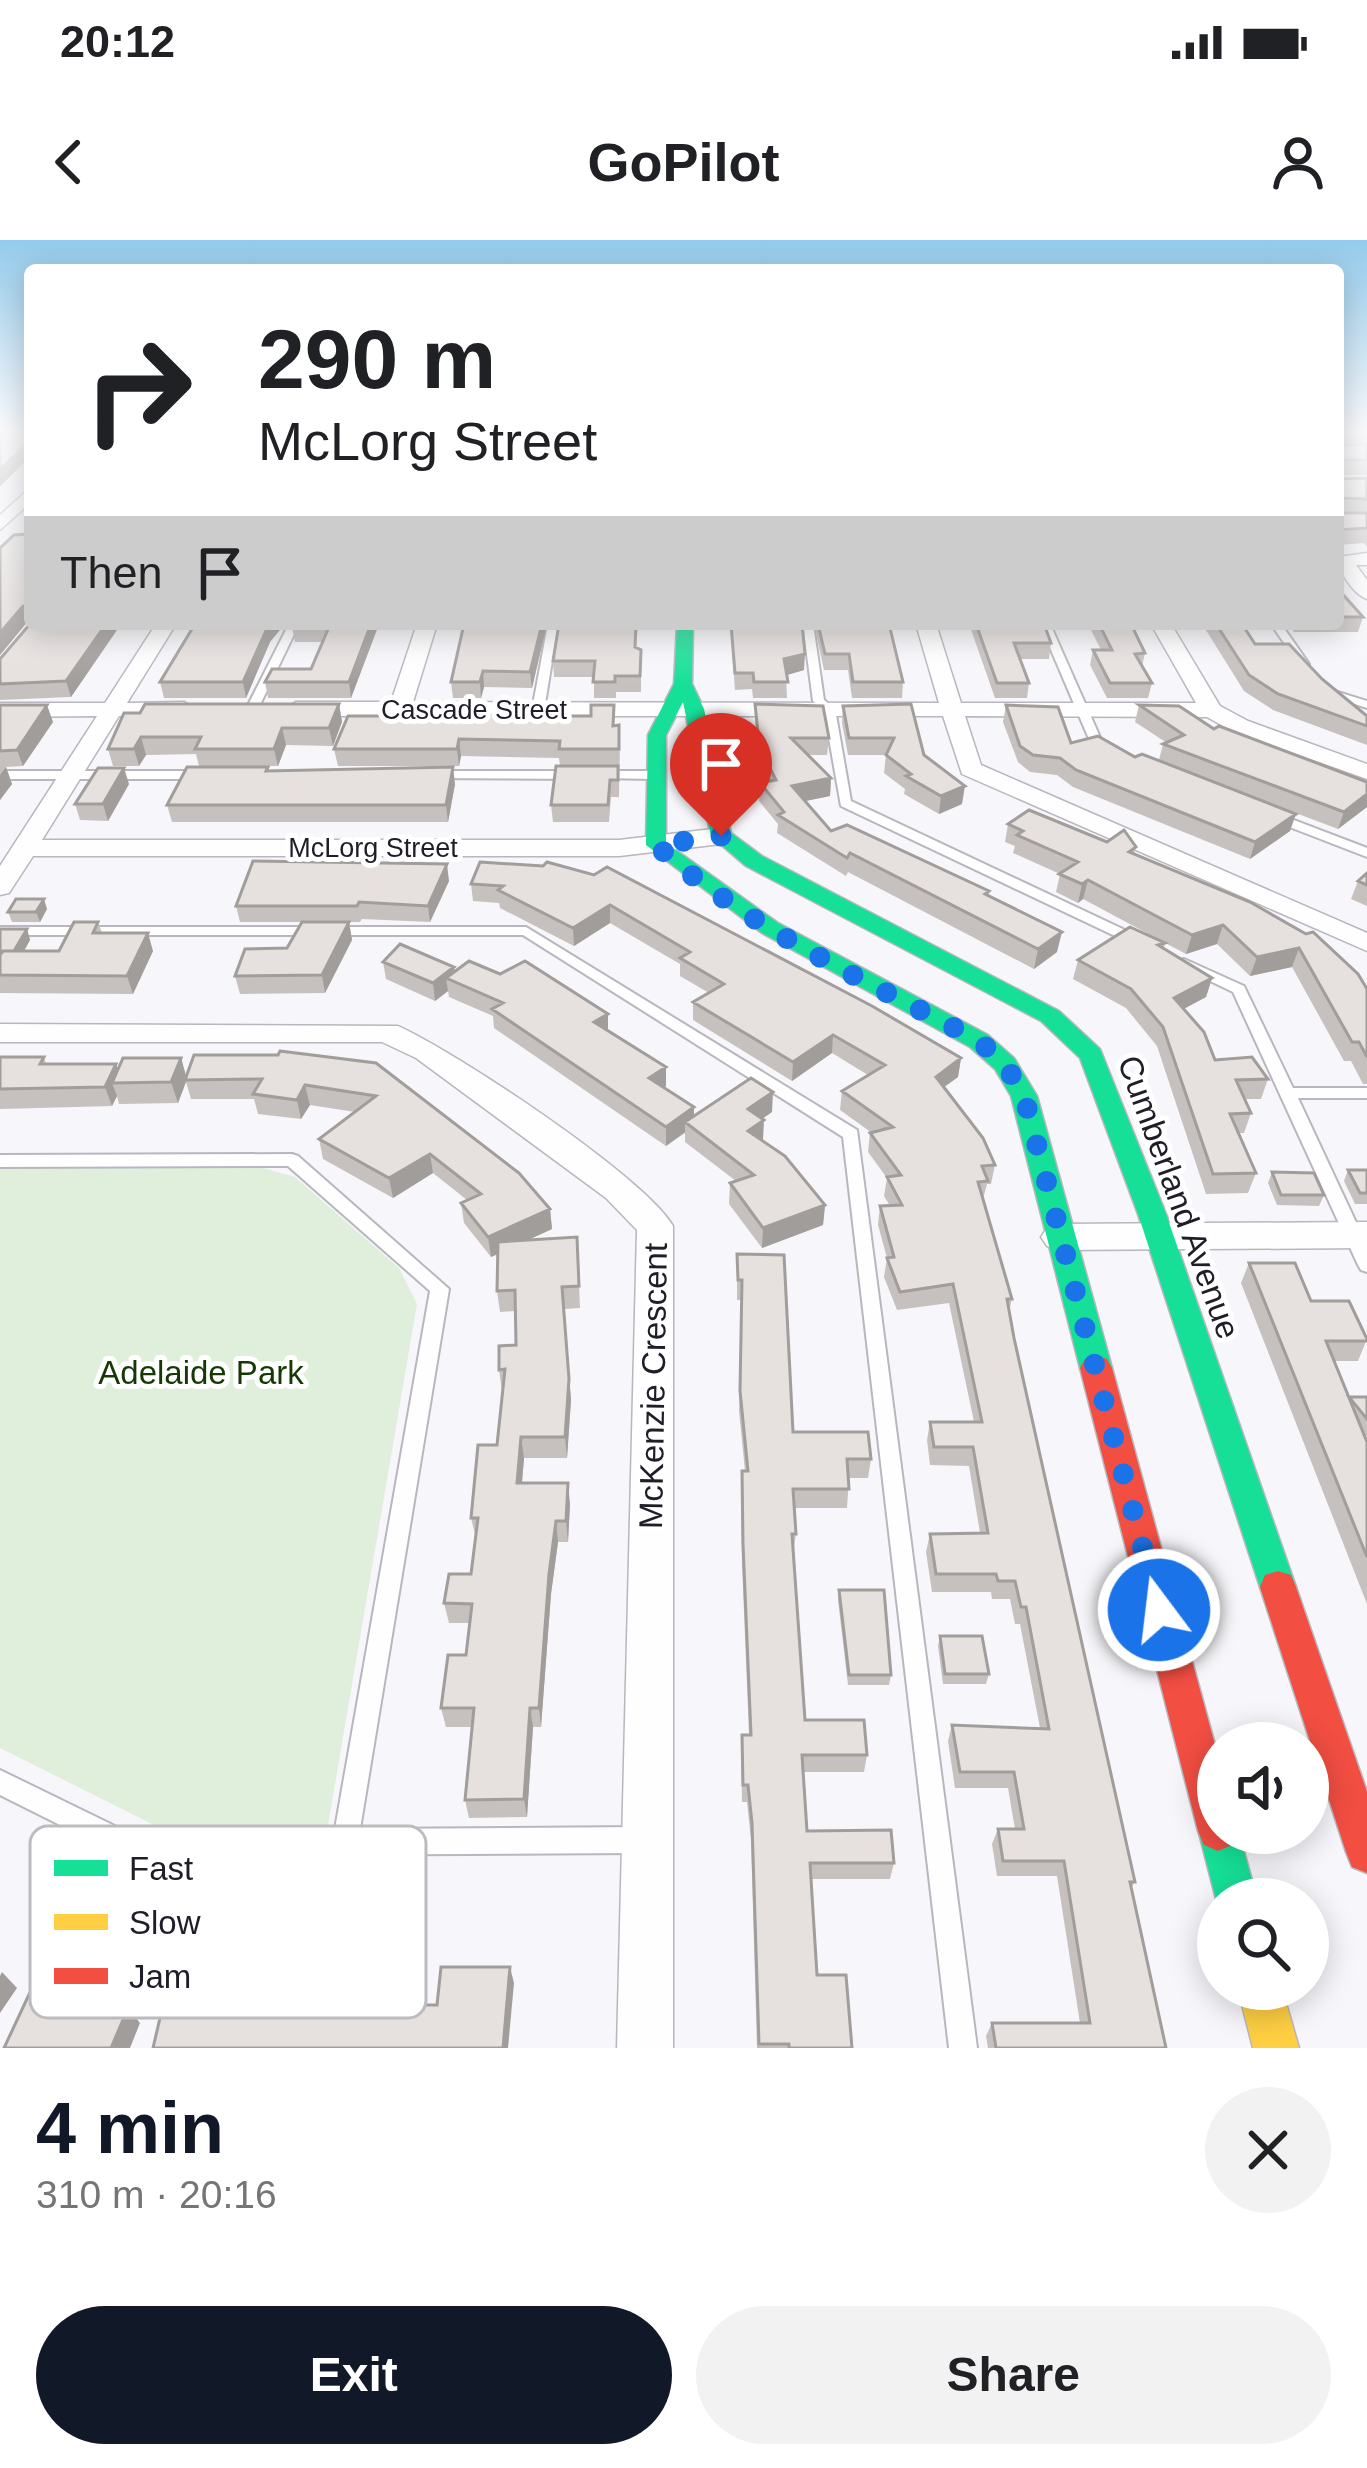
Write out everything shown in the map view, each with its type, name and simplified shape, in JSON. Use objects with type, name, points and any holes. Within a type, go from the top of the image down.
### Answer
[{"type":"street","points":[[1344,562],[1367,592]]},
{"type":"street","points":[[0,887],[162,630]]},
{"type":"street","points":[[400,710],[425,630]]},
{"type":"street","points":[[685,630],[682,701],[721,836]]},
{"type":"street","points":[[928,630],[970,770],[1367,943]]},
{"type":"street","points":[[1163,630],[1210,710]]},
{"type":"street","points":[[682,701],[657,735],[656,845],[688,875],[754,918],[979,1041],[1005,1064],[1024,1096],[1197,1753]]},
{"type":"street","name":"Cascade Street","points":[[0,710],[538,710],[682,701],[829,709],[1210,710],[1240,726],[1367,772]]},
{"type":"street","name":"McLorg Street","points":[[24,848],[656,845],[721,836]]},
{"type":"street","name":"Cumberland Avenue","points":[[721,836],[754,861],[1050,1016],[1091,1055],[1159,1236],[1367,1852]]},
{"type":"street","name":"McKenzie Crescent","points":[[0,1033],[387,1033],[427,1051],[465,1078],[618,1189],[655,1226],[645,2048]]},
{"type":"street","points":[[1059,1237],[1159,1236],[1362,1245]]},
{"type":"street","points":[[1266,2010],[1276,2048]]},
{"type":"lane","points":[[228,709],[289,630]]},
{"type":"lane","points":[[538,710],[552,630]]},
{"type":"lane","points":[[809,630],[819,700],[829,709],[845,803],[1156,950]]},
{"type":"lane","points":[[1048,630],[1097,746],[1118,754]]},
{"type":"lane","points":[[1280,630],[1324,691],[1367,705]]},
{"type":"lane","points":[[0,775],[210,775]]},
{"type":"lane","points":[[423,775],[655,775]]},
{"type":"lane","points":[[1263,812],[1367,853]]},
{"type":"lane","points":[[0,932],[526,931],[851,1134],[963,2048]]},
{"type":"lane","points":[[1177,960],[1239,989],[1362,1245]]},
{"type":"lane","points":[[1286,1093],[1367,1093]]},
{"type":"lane","points":[[0,1161],[292,1160],[440,1289],[348,1826]]},
{"type":"lane","points":[[0,1782],[87,1826]]},
{"type":"lane","points":[[426,1842],[647,1840]]},
{"type":"green space","name":"Adelaide Park","points":[[260,1167],[295,1177],[399,1268],[417,1304],[328,1825],[156,1826],[0,1748],[0,1168]]},
{"type":"building","points":[[1344,516],[1367,516],[1367,528],[1344,530]]},
{"type":"building","points":[[24,534],[24,606],[0,633],[0,548],[14,535]]},
{"type":"building","points":[[1344,596],[1363,617],[1344,617]]},
{"type":"building","points":[[25,630],[102,630],[66,681],[0,684],[0,659]]},
{"type":"building","points":[[191,630],[266,630],[243,682],[160,682]]},
{"type":"building","points":[[328,630],[369,630],[349,682],[265,682],[272,669],[311,669]]},
{"type":"building","points":[[463,630],[540,630],[530,672],[483,671],[480,682],[451,682]]},
{"type":"building","points":[[558,630],[636,630],[635,647],[641,650],[640,676],[615,676],[615,682],[593,682],[595,661],[553,661]]},
{"type":"building","points":[[731,630],[803,630],[805,654],[784,659],[788,682],[754,682],[753,673],[735,673]]},
{"type":"building","points":[[819,630],[890,630],[903,682],[853,682],[849,654],[825,654]]},
{"type":"building","points":[[978,630],[1046,630],[1051,643],[1014,643],[1029,683],[997,683]]},
{"type":"building","points":[[1102,630],[1134,630],[1145,653],[1135,654],[1152,683],[1110,683],[1093,650],[1112,650]]},
{"type":"building","points":[[1220,630],[1246,630],[1255,644],[1289,644],[1367,716],[1367,726],[1278,694],[1249,675]]},
{"type":"building","points":[[145,704],[339,704],[329,728],[282,728],[274,749],[195,749],[201,737],[141,737],[134,749],[108,749],[124,713],[140,713]]},
{"type":"building","points":[[755,704],[823,706],[829,738],[791,738],[831,778],[792,786],[831,831],[847,825],[989,891],[985,894],[1062,932],[1038,949],[850,853],[847,858],[778,815],[784,812],[760,783],[776,780],[753,734],[758,733]]},
{"type":"building","points":[[911,704],[924,755],[965,786],[941,796],[906,776],[911,774],[886,755],[894,738],[849,738],[843,706]]},
{"type":"building","points":[[0,705],[47,705],[17,750],[0,751]]},
{"type":"building","points":[[444,705],[474,705],[472,714],[591,716],[591,705],[614,705],[619,749],[559,749],[560,741],[459,739],[457,749],[334,749],[348,716],[441,716]]},
{"type":"building","points":[[1006,705],[1058,707],[1071,743],[1098,736],[1135,757],[1142,754],[1296,814],[1255,842],[1076,770],[1060,758],[1033,755],[1020,746]]},
{"type":"building","points":[[1139,705],[1179,706],[1214,729],[1219,726],[1367,782],[1367,794],[1344,812],[1163,744],[1184,735]]},
{"type":"building","points":[[556,766],[618,766],[618,780],[610,780],[608,805],[551,805]]},
{"type":"building","points":[[187,767],[268,767],[266,771],[453,767],[446,805],[167,805]]},
{"type":"building","points":[[98,768],[124,768],[103,804],[75,804]]},
{"type":"building","points":[[1029,810],[1107,842],[1124,830],[1136,847],[1129,852],[1250,902],[1306,934],[1313,932],[1358,974],[1367,989],[1367,1057],[1359,1042],[1352,1042],[1299,948],[1257,957],[1223,925],[1192,935],[1088,880],[1082,884],[1059,874],[1078,862],[1017,835],[1023,831],[1008,824]]},
{"type":"building","points":[[253,861],[447,864],[428,906],[359,902],[357,906],[236,906]]},
{"type":"building","points":[[480,862],[543,866],[547,862],[594,875],[607,867],[961,1058],[936,1077],[983,1138],[995,1165],[982,1166],[988,1181],[978,1182],[1012,1299],[1007,1299],[1014,1338],[1135,1882],[1130,1882],[1166,2048],[996,2048],[992,2023],[1090,2023],[1064,1861],[1003,1861],[998,1829],[1024,1829],[1014,1772],[960,1772],[952,1725],[1049,1729],[1026,1607],[1021,1607],[1015,1581],[998,1581],[996,1574],[936,1574],[930,1534],[988,1533],[973,1447],[934,1447],[930,1422],[982,1422],[953,1284],[900,1292],[887,1258],[894,1257],[880,1206],[902,1205],[887,1177],[901,1175],[870,1133],[893,1127],[842,1091],[885,1065],[833,1035],[793,1062],[693,1002],[724,984],[680,958],[690,952],[610,905],[573,928],[498,890],[503,886],[471,884]]},
{"type":"building","points":[[16,899],[44,899],[36,912],[8,912]]},
{"type":"building","points":[[74,922],[98,922],[93,933],[148,933],[127,976],[0,975],[3,951],[59,951]]},
{"type":"building","points":[[302,922],[349,922],[322,975],[235,976],[245,949],[287,948]]},
{"type":"building","points":[[1130,927],[1165,943],[1158,945],[1212,978],[1174,998],[1204,1032],[1215,1060],[1252,1057],[1268,1079],[1236,1080],[1251,1113],[1230,1114],[1256,1173],[1213,1174],[1163,1027],[1131,989],[1078,960]]},
{"type":"building","points":[[0,929],[27,929],[14,951],[0,955]]},
{"type":"building","points":[[400,944],[454,967],[433,983],[383,962]]},
{"type":"building","points":[[469,961],[500,974],[525,961],[608,1014],[594,1022],[666,1067],[649,1078],[694,1107],[666,1127],[492,1009],[503,1003],[446,978]]},
{"type":"building","points":[[280,1051],[376,1063],[519,1173],[550,1209],[488,1237],[461,1203],[481,1194],[430,1154],[389,1178],[319,1139],[376,1096],[305,1085],[297,1100],[253,1094],[262,1079],[185,1080],[194,1055],[278,1055]]},
{"type":"building","points":[[0,1057],[44,1057],[40,1064],[116,1064],[105,1087],[0,1089]]},
{"type":"building","points":[[123,1058],[181,1058],[171,1082],[112,1083]]},
{"type":"building","points":[[751,1078],[773,1092],[748,1109],[764,1120],[748,1131],[785,1156],[825,1205],[763,1228],[730,1183],[754,1175],[685,1122]]},
{"type":"building","points":[[1348,1170],[1367,1170],[1367,1193],[1360,1193]]},
{"type":"building","points":[[1272,1172],[1314,1173],[1324,1195],[1281,1195]]},
{"type":"building","points":[[577,1237],[579,1286],[562,1287],[569,1379],[565,1437],[521,1437],[517,1483],[568,1483],[566,1521],[556,1521],[539,1708],[530,1708],[524,1799],[465,1800],[474,1708],[441,1708],[448,1655],[466,1655],[472,1604],[444,1603],[449,1574],[471,1574],[478,1518],[471,1518],[478,1445],[497,1445],[505,1369],[499,1370],[499,1346],[516,1345],[515,1290],[497,1291],[498,1242]]},
{"type":"building","points":[[737,1254],[784,1255],[793,1432],[868,1432],[871,1459],[847,1459],[849,1489],[793,1489],[805,1720],[864,1720],[867,1755],[802,1755],[807,1831],[891,1830],[894,1863],[810,1863],[817,1975],[846,1975],[852,2048],[759,2044],[752,1823],[748,1785],[743,1785],[742,1735],[751,1735],[742,1471],[748,1471],[740,1391],[742,1280],[738,1280]]},
{"type":"building","points":[[1249,1263],[1295,1263],[1311,1301],[1349,1301],[1367,1339],[1326,1341],[1367,1442],[1367,1557]]},
{"type":"building","points":[[1349,1397],[1367,1397],[1367,1419]]},
{"type":"building","points":[[839,1590],[884,1590],[891,1675],[849,1675]]},
{"type":"building","points":[[940,1636],[982,1636],[989,1674],[945,1674]]},
{"type":"building","points":[[441,1967],[510,1967],[503,2048],[153,2048],[160,2018],[426,2018],[426,2005],[437,2005]]},
{"type":"building","points":[[30,1992],[30,2018],[124,2018],[111,2048],[4,2048]]},
{"type":"traffic: fast","points":[[685,630],[683,684],[695,709],[721,836],[754,861],[1050,1016],[1091,1055],[1152,1214],[1278,1587]]},
{"type":"traffic: fast","points":[[683,684],[657,735],[656,845],[770,928],[979,1041],[1005,1064],[1024,1096],[1096,1368]]},
{"type":"traffic: fast","points":[[1224,1854],[1231,1878]]},
{"type":"traffic: slow","points":[[1266,2010],[1276,2048]]},
{"type":"traffic: jam","points":[[1096,1368],[1197,1751]]},
{"type":"traffic: jam","points":[[1278,1587],[1367,1852]]},
{"type":"route","points":[[721,836],[656,845],[688,875],[754,918],[979,1041],[1005,1064],[1024,1096],[1159,1610]]}]
